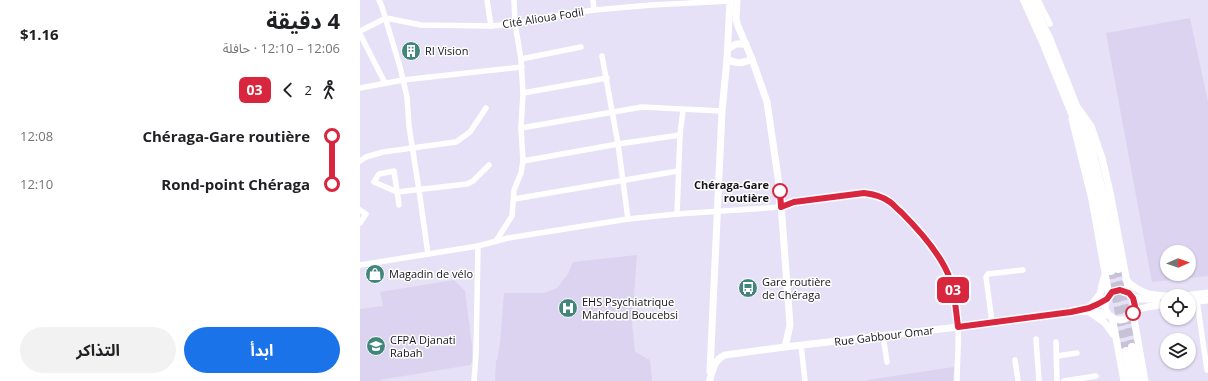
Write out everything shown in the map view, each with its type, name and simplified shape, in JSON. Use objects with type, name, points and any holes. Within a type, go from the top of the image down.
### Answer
[{"type":"highway","points":[[1024,0],[1074,108]]},
{"type":"highway","points":[[1031,0],[1049,38],[1074,108],[1091,168],[1104,227],[1111,271]]},
{"type":"highway","points":[[1131,381],[1129,349],[1138,381]]},
{"type":"main road","points":[[732,0],[737,22],[767,102],[780,191],[790,325],[785,346]]},
{"type":"main road","points":[[710,380],[722,111],[732,0]]},
{"type":"main road","points":[[728,49],[736,44],[746,44]]},
{"type":"main road","points":[[727,59],[738,63],[752,59]]},
{"type":"main road","points":[[1074,108],[1091,126],[1102,158],[1110,192],[1126,279],[1135,306],[1133,312],[1145,381]]},
{"type":"main road","points":[[1111,271],[1106,306],[1111,317],[1124,381]]},
{"type":"main road","points":[[1111,271],[1100,294],[1089,310],[1104,322],[1111,330],[1116,340]]},
{"type":"main road","points":[[1126,279],[1143,292],[1160,296]]},
{"type":"main road","points":[[1108,297],[1116,290],[1125,291],[1131,295],[1146,300],[1160,298]]},
{"type":"main road","points":[[1196,294],[1208,293]]},
{"type":"main road","name":"Rue Gabbour Omar","points":[[1089,310],[1108,297]]},
{"type":"main road","points":[[1198,301],[1208,300]]},
{"type":"main road","points":[[1111,317],[1116,319],[1125,319],[1133,312],[1147,307],[1160,305]]},
{"type":"main road","name":"Rue Gabbour Omar","points":[[725,355],[785,346],[883,336],[1089,310],[1100,312],[1111,317]]},
{"type":"main road","points":[[711,343],[720,353],[725,355]]},
{"type":"main road","points":[[710,380],[717,360],[725,355]]},
{"type":"street","points":[[379,0],[386,18],[407,97],[409,126],[428,254]]},
{"type":"street","points":[[487,0],[491,26]]},
{"type":"street","points":[[496,241],[512,216],[514,190],[521,173],[523,161],[521,128],[523,93],[522,67],[515,24],[514,0]]},
{"type":"street","points":[[593,0],[594,10]]},
{"type":"street","name":"Cité Alioua Fodil","points":[[386,18],[421,25],[491,26],[515,24],[546,17],[652,2],[732,0]]},
{"type":"street","points":[[1038,0],[1050,24]]},
{"type":"street","points":[[385,83],[360,32],[386,18]]},
{"type":"street","points":[[521,59],[581,47]]},
{"type":"street","points":[[602,56],[624,180],[628,219]]},
{"type":"street","points":[[360,88],[403,80],[522,67]]},
{"type":"street","points":[[523,93],[607,78]]},
{"type":"street","points":[[521,128],[642,107],[722,111]]},
{"type":"street","points":[[360,161],[366,157],[383,152],[456,142],[470,132],[486,108]]},
{"type":"street","points":[[677,214],[680,135],[683,110]]},
{"type":"street","points":[[523,161],[618,144],[680,135]]},
{"type":"street","points":[[399,205],[397,192],[394,171],[379,174],[374,182],[397,192],[467,184],[473,181],[489,165]]},
{"type":"street","points":[[514,199],[678,171]]},
{"type":"street","points":[[360,265],[478,246],[508,238],[628,219],[781,207],[794,202],[864,193],[876,194],[890,201],[910,221],[927,241],[950,278],[958,327],[956,381]]},
{"type":"street","points":[[360,210],[366,214],[360,223]]},
{"type":"street","points":[[474,381],[478,246]]},
{"type":"street","points":[[992,322],[986,276],[988,274],[1023,270]]},
{"type":"street","points":[[1198,301],[1207,370]]},
{"type":"street","points":[[883,336],[887,362]]},
{"type":"street","points":[[1036,339],[1039,381]]},
{"type":"street","points":[[1056,342],[1057,381]]},
{"type":"street","points":[[801,345],[805,381]]},
{"type":"street","points":[[1057,356],[1077,353]]},
{"type":"street","points":[[1015,360],[1018,381]]},
{"type":"street","points":[[1064,381],[1096,376]]},
{"type":"shaded area","points":[[1190,18],[1208,102],[1208,276],[1196,277],[1196,245],[1160,245],[1160,281],[1161,281],[1152,282],[1106,33]]},
{"type":"shaded area","name":"EHS Psychiatrique Mahfoud Boucebsi","points":[[637,255],[632,322],[635,352],[650,360],[652,381],[495,381],[496,360],[500,344],[504,293],[544,293],[557,288],[568,274],[573,262]]},
{"type":"shaded area","points":[[454,280],[465,291],[472,346],[472,362],[470,365],[380,380],[382,381],[360,381],[360,309],[383,306],[380,292]]},
{"type":"shaded area","points":[[954,367],[953,381],[867,380]]},
{"type":"tunnel","points":[[1118,269],[1132,347]]},
{"type":"tunnel","points":[[1111,271],[1126,351]]},
{"type":"bus line","name":"03","points":[[780,191],[781,207],[794,202],[864,193],[876,194],[890,201],[927,241],[950,278],[958,327],[1071,312],[1089,308],[1103,302],[1112,292],[1116,290],[1125,291],[1131,295],[1135,306],[1133,313]]},
{"type":"place","name":"RI Vision","points":[[411,51]]},
{"type":"place","name":"Chéraga-Gare routière","points":[[780,191]]},
{"type":"place","name":"Magadin de vélo","points":[[375,274]]},
{"type":"place","name":"Gare routière de Chéraga","points":[[748,288]]},
{"type":"place","name":"EHS Psychiatrique Mahfoud Boucebsi","points":[[568,308]]},
{"type":"place","name":"CFPA Djanati Rabah","points":[[376,346]]}]
